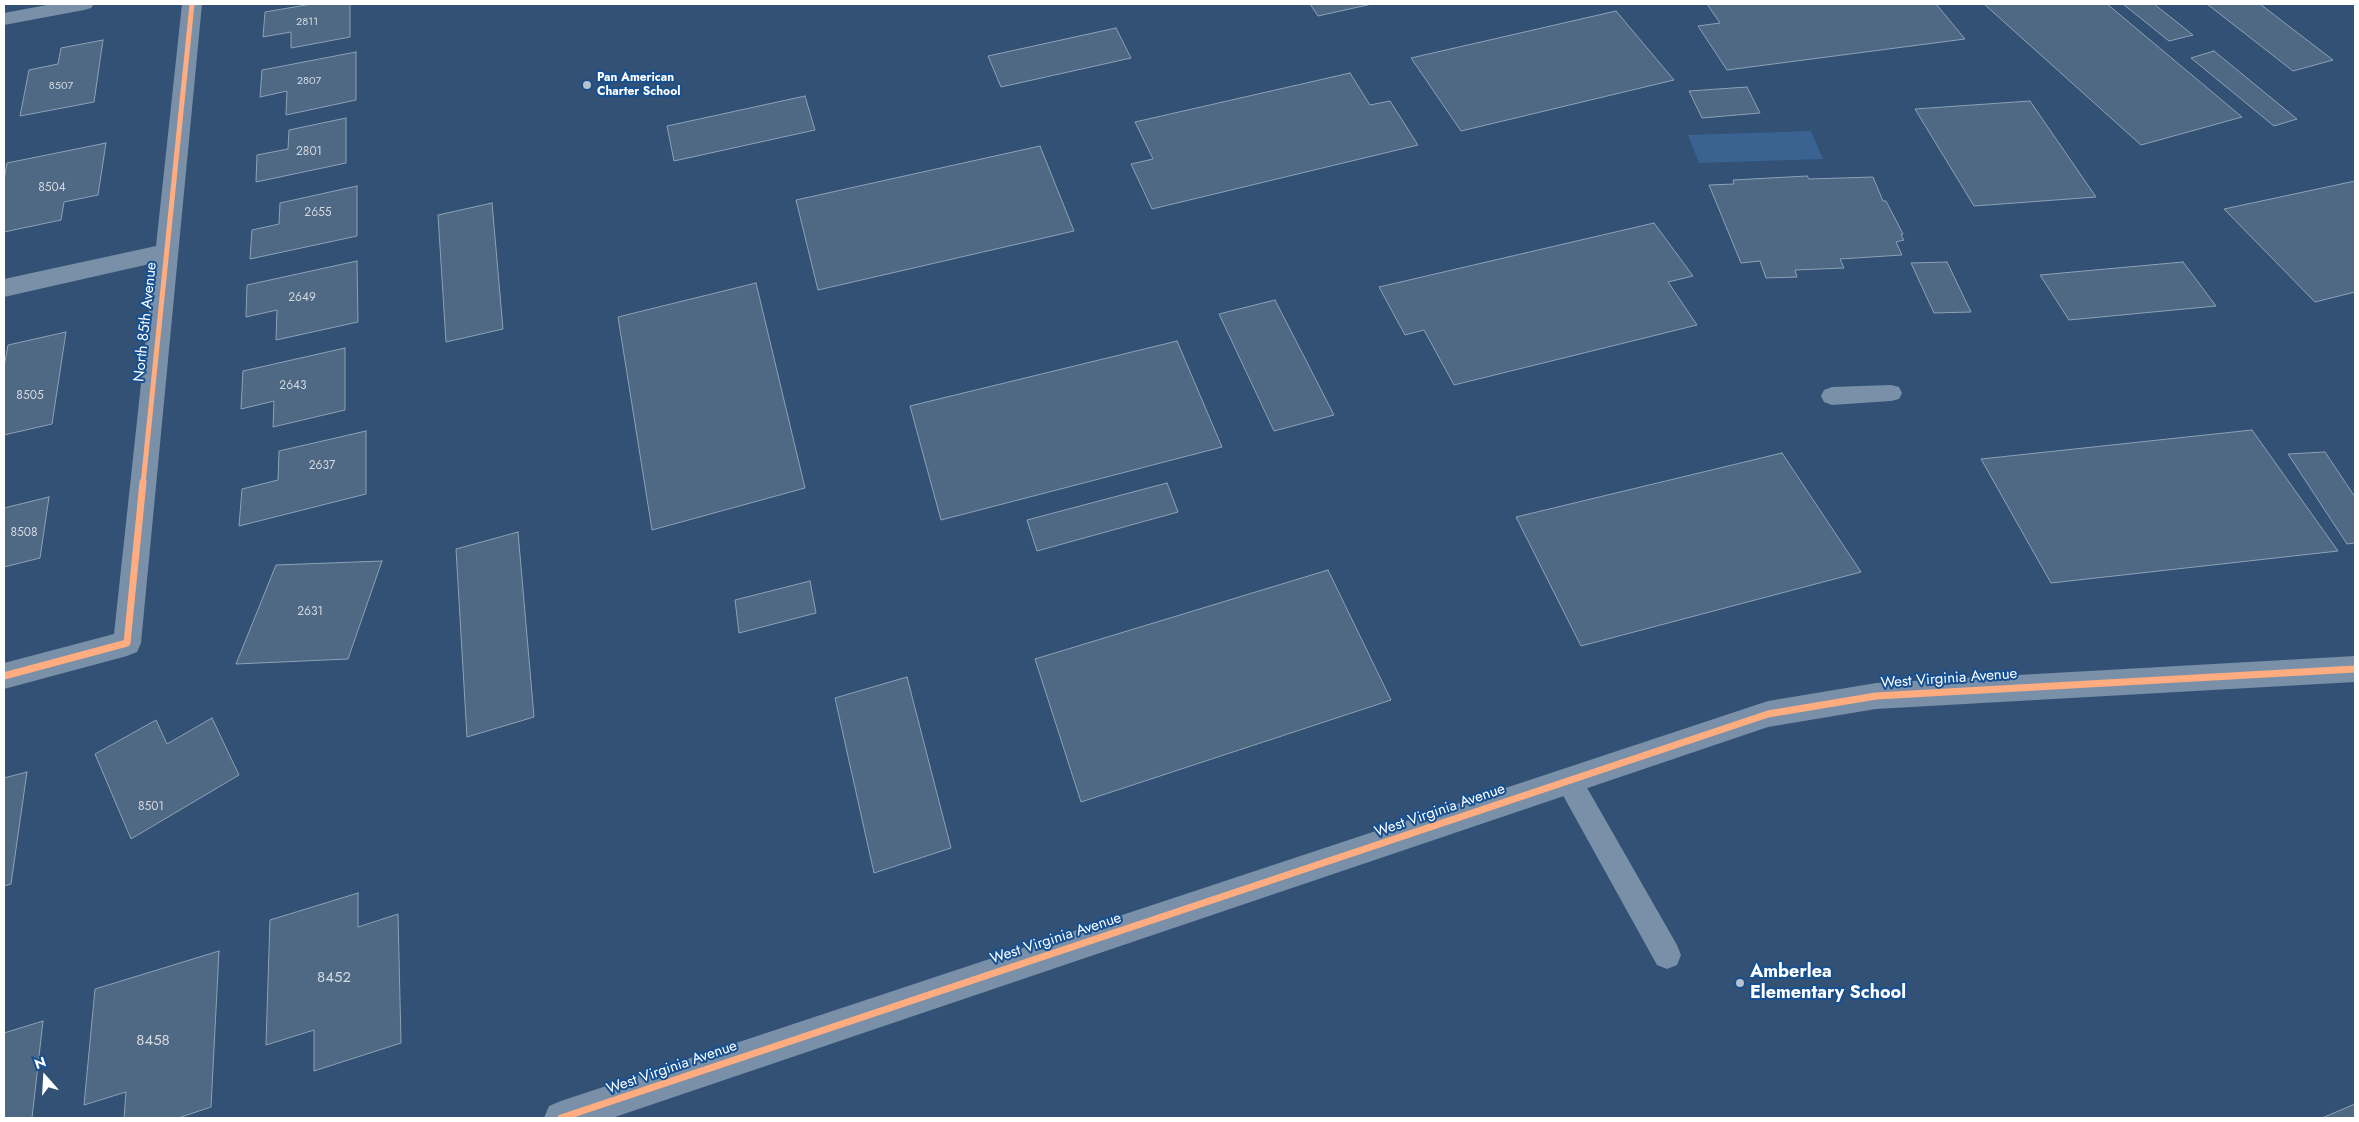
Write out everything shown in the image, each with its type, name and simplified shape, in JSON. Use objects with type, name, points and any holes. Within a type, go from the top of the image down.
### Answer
[{"type":"street","points":[[4,18],[84,4]]},
{"type":"street","name":"North 85th Avenue","points":[[4,676],[127,643],[165,252],[192,4]]},
{"type":"street","points":[[4,288],[165,252]]},
{"type":"street","name":"West Virginia Avenue","points":[[561,1118],[1768,714],[1876,696],[2355,669]]},
{"type":"lane","points":[[1832,396],[1891,393]]},
{"type":"lane","points":[[1569,781],[1667,955]]},
{"type":"water","points":[[1811,131],[1823,159],[1699,163],[1688,135]]},
{"type":"building","points":[[312,4],[350,4],[350,37],[291,48],[291,32],[263,37],[265,12]]},
{"type":"building","points":[[1310,4],[1372,4],[1318,16]]},
{"type":"building","points":[[1707,4],[1936,4],[1965,39],[1727,70],[1698,26],[1720,23]]},
{"type":"building","points":[[1984,4],[2107,4],[2242,117],[2141,145]]},
{"type":"building","points":[[2123,4],[2154,4],[2193,35],[2169,41]]},
{"type":"building","points":[[2207,4],[2260,4],[2333,60],[2293,71]]},
{"type":"building","points":[[1616,11],[1674,80],[1461,131],[1411,58]]},
{"type":"building","points":[[1116,28],[1131,58],[1001,87],[988,56]]},
{"type":"building","points":[[103,40],[94,102],[20,116],[29,70],[58,64],[61,48]]},
{"type":"building","points":[[2214,51],[2297,119],[2274,126],[2191,58]]},
{"type":"building","points":[[356,52],[356,100],[286,115],[287,91],[260,97],[262,70]]},
{"type":"building","points":[[1350,73],[1370,105],[1390,101],[1418,145],[1152,209],[1131,164],[1153,159],[1135,122]]},
{"type":"building","points":[[1747,87],[1760,113],[1702,118],[1689,91]]},
{"type":"building","points":[[805,96],[815,130],[674,161],[667,126]]},
{"type":"building","points":[[2030,101],[2096,197],[1974,206],[1915,109]]},
{"type":"building","points":[[346,118],[346,163],[256,182],[257,155],[288,149],[289,130]]},
{"type":"building","points":[[106,143],[98,195],[64,202],[61,220],[4,232],[4,180],[7,163]]},
{"type":"building","points":[[1040,146],[1074,231],[818,290],[796,200]]},
{"type":"building","points":[[1807,176],[1809,179],[1873,177],[1883,201],[1886,201],[1903,234],[1901,235],[1904,240],[1896,242],[1902,255],[1840,259],[1844,268],[1795,270],[1797,277],[1766,278],[1760,261],[1741,263],[1709,185],[1734,184],[1733,180]]},
{"type":"building","points":[[2355,181],[2355,292],[2315,302],[2224,209]]},
{"type":"building","points":[[357,186],[357,236],[250,259],[252,230],[279,224],[280,203]]},
{"type":"building","points":[[492,203],[503,329],[446,342],[438,215]]},
{"type":"building","points":[[1654,223],[1693,276],[1668,282],[1697,325],[1454,385],[1424,330],[1405,335],[1379,287]]},
{"type":"building","points":[[357,261],[358,322],[276,340],[277,310],[246,317],[247,285]]},
{"type":"building","points":[[1947,262],[1971,312],[1934,313],[1911,263]]},
{"type":"building","points":[[2183,262],[2216,306],[2069,320],[2040,275]]},
{"type":"building","points":[[756,283],[805,488],[652,530],[618,317]]},
{"type":"building","points":[[1275,300],[1334,415],[1274,431],[1219,314]]},
{"type":"building","points":[[66,332],[52,424],[4,435],[4,367],[8,345]]},
{"type":"building","points":[[1177,341],[1222,447],[941,520],[910,406]]},
{"type":"building","points":[[345,348],[345,410],[273,427],[274,401],[241,409],[243,371]]},
{"type":"building","points":[[2252,430],[2338,551],[2051,583],[1981,459]]},
{"type":"building","points":[[366,431],[366,494],[239,526],[242,489],[278,480],[279,451]]},
{"type":"building","points":[[2325,452],[2355,497],[2355,543],[2347,544],[2288,454]]},
{"type":"building","points":[[1782,453],[1861,572],[1581,646],[1516,517]]},
{"type":"building","points":[[1167,483],[1178,512],[1037,551],[1027,520]]},
{"type":"building","points":[[49,497],[40,558],[4,567],[4,508]]},
{"type":"building","points":[[518,532],[534,717],[467,737],[456,549]]},
{"type":"building","points":[[382,561],[348,659],[236,664],[276,565]]},
{"type":"building","points":[[1328,570],[1391,700],[1081,802],[1035,659]]},
{"type":"building","points":[[810,581],[816,613],[739,633],[735,600]]},
{"type":"building","points":[[907,677],[951,848],[874,873],[835,698]]},
{"type":"building","points":[[212,718],[239,775],[131,839],[95,754],[156,720],[167,744]]},
{"type":"building","points":[[27,772],[11,884],[4,886],[4,778]]},
{"type":"building","points":[[358,893],[358,927],[398,914],[401,1043],[314,1071],[314,1030],[266,1045],[270,920]]},
{"type":"building","points":[[219,951],[211,1107],[178,1118],[124,1118],[126,1092],[84,1105],[95,989]]},
{"type":"building","points":[[43,1021],[32,1118],[4,1118],[4,1033]]},
{"type":"building","points":[[2355,1104],[2355,1118],[2322,1118]]},
{"type":"cycle path","points":[[4,676],[127,643],[192,4]]},
{"type":"cycle path","points":[[561,1118],[1768,714],[1876,696],[2355,669]]},
{"type":"place","name":"Pan American Charter School","points":[[587,85]]},
{"type":"place","name":"Amberlea Elementary School","points":[[1740,983]]}]
